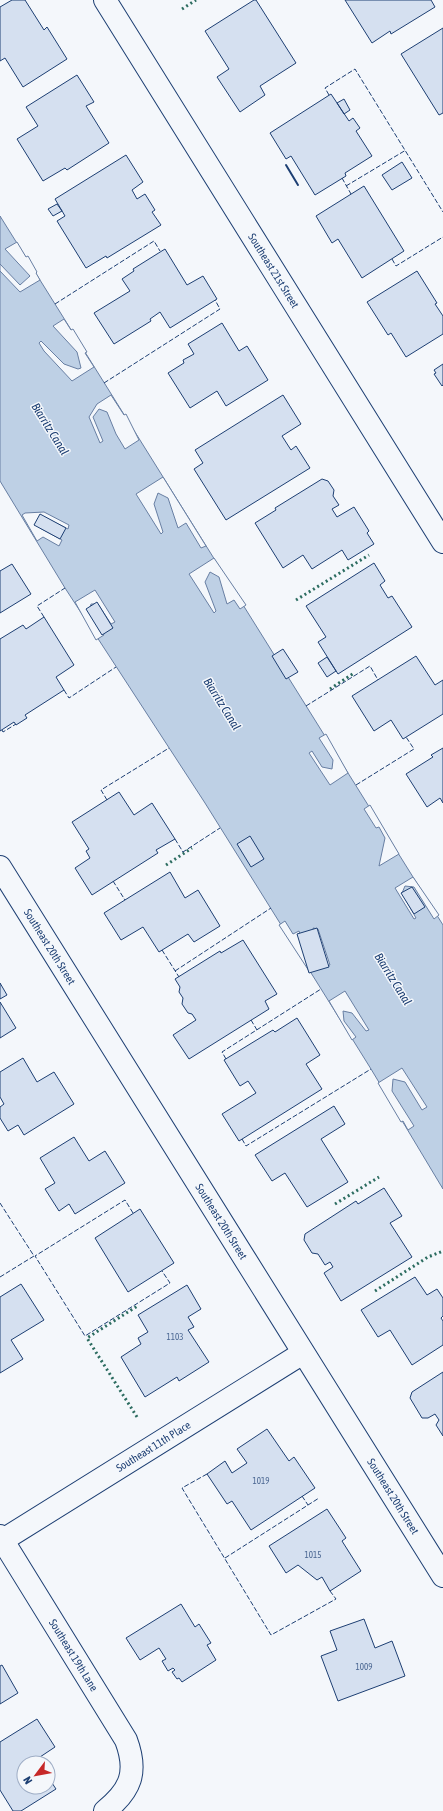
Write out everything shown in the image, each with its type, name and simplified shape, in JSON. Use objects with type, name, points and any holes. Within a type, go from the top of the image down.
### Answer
[{"type":"street","name":"Southeast 21st Street","points":[[105,0],[443,542]]},
{"type":"street","name":"Southeast 20th Street","points":[[0,867],[443,1576]]},
{"type":"street","name":"Southeast 11th Place","points":[[1,1538],[303,1353]]},
{"type":"street","name":"Southeast 19th Lane","points":[[1,1538],[126,1740],[132,1755],[130,1779],[121,1796],[105,1811]]},
{"type":"water","name":"Biarritz Canal","points":[[0,216],[443,925],[443,1189],[371,1069],[205,803],[65,588],[0,481]]},
{"type":"pier","points":[[17,242],[26,257],[28,256],[40,280],[20,292],[0,271],[0,264],[20,285],[30,276],[5,249]]},
{"type":"pier","points":[[64,319],[71,330],[73,329],[94,367],[72,381],[44,351],[39,343],[41,341],[64,364],[78,369],[81,368],[77,352],[53,326]]},
{"type":"pier","points":[[111,395],[124,415],[126,414],[139,440],[125,449],[116,434],[107,412],[99,409],[93,417],[103,441],[100,443],[89,417],[97,404]]},
{"type":"pier","points":[[163,477],[206,546],[201,548],[186,523],[178,528],[168,498],[158,493],[154,504],[163,532],[161,534],[136,494]]},
{"type":"pier","points":[[44,512],[69,525],[68,529],[44,517],[40,528],[62,540],[59,546],[43,537],[37,541],[22,515],[25,513]]},
{"type":"pier","points":[[214,558],[246,605],[240,609],[234,600],[227,604],[219,577],[210,572],[205,582],[216,611],[214,613],[189,574]]},
{"type":"pier","points":[[95,590],[115,622],[111,624],[98,604],[91,604],[89,611],[104,635],[96,640],[75,602]]},
{"type":"pier","points":[[326,734],[348,773],[330,785],[309,753],[312,751],[322,767],[332,769],[333,760],[319,738]]},
{"type":"pier","points":[[370,805],[399,854],[379,866],[385,838],[379,827],[376,828],[364,809]]},
{"type":"pier","points":[[413,877],[439,915],[434,919],[414,887],[405,886],[402,893],[416,918],[414,919],[395,888]]},
{"type":"pier","points":[[285,921],[293,934],[299,931],[307,957],[322,955],[313,928],[318,929],[330,965],[309,971],[279,925]]},
{"type":"pier","points":[[345,991],[369,1030],[366,1031],[352,1013],[343,1011],[344,1021],[356,1037],[352,1040],[329,1001]]},
{"type":"pier","points":[[402,1068],[427,1107],[422,1110],[405,1082],[393,1079],[392,1091],[414,1126],[408,1130],[403,1121],[401,1122],[378,1083]]},
{"type":"building","points":[[12,0],[25,0],[44,30],[47,27],[67,59],[23,87],[5,58],[0,61],[0,7]]},
{"type":"building","points":[[256,0],[296,63],[260,86],[265,95],[240,112],[217,77],[229,69],[205,31]]},
{"type":"building","points":[[345,0],[431,0],[435,7],[391,34],[390,31],[372,43]]},
{"type":"building","points":[[443,28],[443,113],[439,115],[401,54]]},
{"type":"building","points":[[77,75],[94,102],[86,106],[109,143],[67,170],[65,168],[43,181],[17,139],[38,126],[26,107]]},
{"type":"building","points":[[331,94],[349,121],[353,118],[360,128],[356,131],[372,156],[345,173],[346,176],[315,195],[291,156],[286,159],[270,133]]},
{"type":"building","points":[[344,99],[350,110],[344,114],[337,103]]},
{"type":"building","points":[[126,155],[143,182],[132,190],[137,199],[145,194],[155,210],[152,212],[161,225],[107,258],[106,256],[86,268],[57,221],[65,216],[55,199]]},
{"type":"building","points":[[402,162],[412,178],[392,190],[382,175]]},
{"type":"building","points":[[364,186],[404,251],[362,278],[338,239],[332,243],[316,216]]},
{"type":"building","points":[[57,204],[62,211],[53,216],[48,209]]},
{"type":"building","points":[[165,249],[187,285],[203,276],[217,299],[170,328],[160,312],[150,319],[151,321],[114,344],[94,313],[130,291],[122,279],[134,271],[133,269]]},
{"type":"building","points":[[417,271],[437,303],[435,304],[443,316],[443,334],[406,357],[391,333],[388,335],[367,302]]},
{"type":"building","points":[[222,323],[239,351],[247,346],[268,380],[226,406],[217,391],[190,408],[168,373],[184,363],[183,360],[194,354],[188,344]]},
{"type":"building","points":[[443,364],[442,386],[434,374],[436,373],[434,370]]},
{"type":"building","points":[[283,395],[301,424],[282,436],[291,450],[296,446],[310,468],[226,520],[194,469],[203,463],[195,450]]},
{"type":"building","points":[[322,479],[328,481],[334,490],[333,496],[339,505],[332,509],[337,517],[354,507],[369,531],[367,533],[374,544],[348,560],[342,550],[312,569],[303,555],[283,568],[255,523],[276,510],[275,508]]},
{"type":"building","points":[[40,514],[66,528],[60,539],[34,525]]},
{"type":"building","points":[[374,563],[385,581],[380,585],[388,598],[392,596],[412,627],[338,674],[318,642],[326,637],[306,606]]},
{"type":"building","points":[[12,564],[31,594],[0,613],[0,571]]},
{"type":"building","points":[[97,602],[113,628],[102,635],[86,609]]},
{"type":"building","points":[[44,617],[74,665],[56,677],[64,690],[25,715],[27,718],[16,725],[14,722],[0,731],[0,639],[23,625],[26,629]]},
{"type":"building","points":[[283,649],[298,672],[286,679],[272,656]]},
{"type":"building","points":[[416,656],[435,685],[443,680],[443,714],[403,739],[391,720],[374,731],[352,696]]},
{"type":"building","points":[[327,657],[336,671],[327,677],[318,663]]},
{"type":"building","points":[[443,748],[443,803],[440,798],[427,807],[406,774],[433,757],[431,755]]},
{"type":"building","points":[[119,792],[134,815],[152,803],[175,839],[156,850],[158,853],[92,895],[75,868],[90,858],[86,851],[89,849],[72,822]]},
{"type":"building","points":[[250,836],[264,859],[251,867],[237,844]]},
{"type":"building","points":[[170,872],[185,898],[198,890],[220,926],[194,942],[188,934],[159,952],[143,927],[121,940],[104,913]]},
{"type":"building","points":[[412,887],[425,907],[414,914],[401,893]]},
{"type":"building","points":[[317,928],[329,967],[309,973],[297,934]]},
{"type":"building","points":[[243,940],[277,994],[265,1001],[269,1009],[189,1059],[173,1035],[196,1020],[192,1014],[188,1013],[182,1004],[183,998],[179,992],[180,987],[175,979],[220,951],[221,953]]},
{"type":"building","points":[[0,983],[7,995],[0,999]]},
{"type":"building","points":[[0,1002],[16,1028],[0,1038]]},
{"type":"building","points":[[297,1018],[320,1055],[306,1064],[322,1089],[239,1141],[222,1114],[256,1093],[248,1081],[240,1086],[224,1060],[273,1030],[275,1032]]},
{"type":"building","points":[[23,1058],[37,1082],[54,1072],[74,1104],[24,1135],[18,1125],[8,1131],[0,1118],[0,1107],[4,1104],[0,1097],[0,1072]]},
{"type":"building","points":[[334,1106],[345,1124],[321,1139],[348,1182],[307,1207],[285,1173],[272,1181],[255,1155]]},
{"type":"building","points":[[74,1137],[89,1161],[105,1151],[125,1183],[75,1214],[69,1204],[59,1211],[45,1189],[55,1183],[40,1158]]},
{"type":"building","points":[[384,1188],[402,1216],[390,1223],[412,1257],[341,1301],[324,1273],[333,1267],[330,1262],[325,1265],[318,1254],[312,1253],[304,1240],[305,1234],[356,1201],[358,1204]]},
{"type":"building","points":[[140,1209],[174,1263],[128,1292],[95,1238]]},
{"type":"building","points":[[415,1277],[427,1295],[437,1289],[443,1298],[443,1316],[441,1318],[443,1321],[443,1345],[412,1365],[390,1330],[378,1337],[361,1310]]},
{"type":"building","points":[[21,1284],[44,1320],[11,1340],[23,1359],[0,1373],[0,1297]]},
{"type":"building","points":[[187,1285],[201,1309],[188,1317],[194,1327],[188,1330],[209,1362],[179,1381],[177,1377],[145,1397],[121,1357],[141,1344],[138,1338],[148,1332],[138,1315]]},
{"type":"building","points":[[443,1372],[443,1436],[436,1425],[439,1420],[435,1414],[428,1418],[422,1418],[410,1398],[412,1392]]},
{"type":"building","points":[[267,1429],[289,1461],[294,1457],[315,1488],[251,1530],[232,1501],[227,1504],[207,1474],[225,1461],[232,1473],[247,1463],[237,1449]]},
{"type":"building","points":[[327,1509],[346,1538],[342,1541],[361,1571],[330,1591],[322,1577],[317,1580],[298,1565],[286,1573],[269,1546]]},
{"type":"building","points":[[181,1604],[195,1627],[199,1624],[211,1643],[207,1645],[216,1660],[182,1682],[179,1678],[177,1679],[172,1672],[175,1670],[173,1668],[168,1671],[162,1661],[166,1659],[159,1648],[140,1660],[126,1638]]},
{"type":"building","points":[[364,1619],[375,1648],[392,1641],[405,1676],[338,1701],[321,1656],[337,1650],[330,1631]]},
{"type":"building","points":[[2,1665],[18,1693],[0,1704],[0,1666]]},
{"type":"building","points":[[37,1719],[55,1747],[43,1755],[16,1755],[16,1795],[46,1795],[21,1811],[13,1811],[0,1790],[0,1742]]},
{"type":"hedge","points":[[182,9],[196,0]]},
{"type":"hedge","points":[[296,600],[369,555]]},
{"type":"hedge","points":[[330,689],[354,673]]},
{"type":"hedge","points":[[166,865],[192,848]]},
{"type":"hedge","points":[[335,1204],[379,1177]]},
{"type":"hedge","points":[[375,1291],[428,1257],[443,1251]]},
{"type":"hedge","points":[[137,1417],[87,1338],[139,1305]]},
{"type":"fence","points":[[329,95],[325,88],[355,69],[443,212]]},
{"type":"fence","points":[[346,186],[406,150]]},
{"type":"fence","points":[[342,178],[351,194]]},
{"type":"fence","points":[[392,259],[396,266],[443,237]]},
{"type":"fence","points":[[55,304],[154,241],[160,251]]},
{"type":"fence","points":[[104,383],[220,309],[215,300]]},
{"type":"fence","points":[[44,617],[37,606],[65,588]]},
{"type":"fence","points":[[306,706],[370,666],[378,680]]},
{"type":"fence","points":[[64,690],[69,698],[116,667]]},
{"type":"fence","points":[[2,730],[3,732],[16,724]]},
{"type":"fence","points":[[356,785],[414,749],[406,737]]},
{"type":"fence","points":[[107,800],[101,790],[169,748]]},
{"type":"fence","points":[[175,839],[183,852],[220,828]]},
{"type":"fence","points":[[113,881],[125,900]]},
{"type":"fence","points":[[175,971],[271,908]]},
{"type":"fence","points":[[162,950],[179,977]]},
{"type":"fence","points":[[226,1059],[222,1052],[321,989]]},
{"type":"fence","points":[[251,1020],[257,1030]]},
{"type":"fence","points":[[242,1139],[246,1146],[371,1069]]},
{"type":"fence","points":[[133,1213],[125,1200],[35,1256],[85,1336],[170,1283],[162,1271]]},
{"type":"fence","points":[[0,1203],[34,1256],[0,1277]]},
{"type":"fence","points":[[207,1474],[182,1488],[271,1635],[336,1599],[330,1591]]},
{"type":"fence","points":[[302,1496],[308,1505]]},
{"type":"fence","points":[[225,1558],[319,1498]]},
{"type":"wall","points":[[286,165],[298,185]]}]
